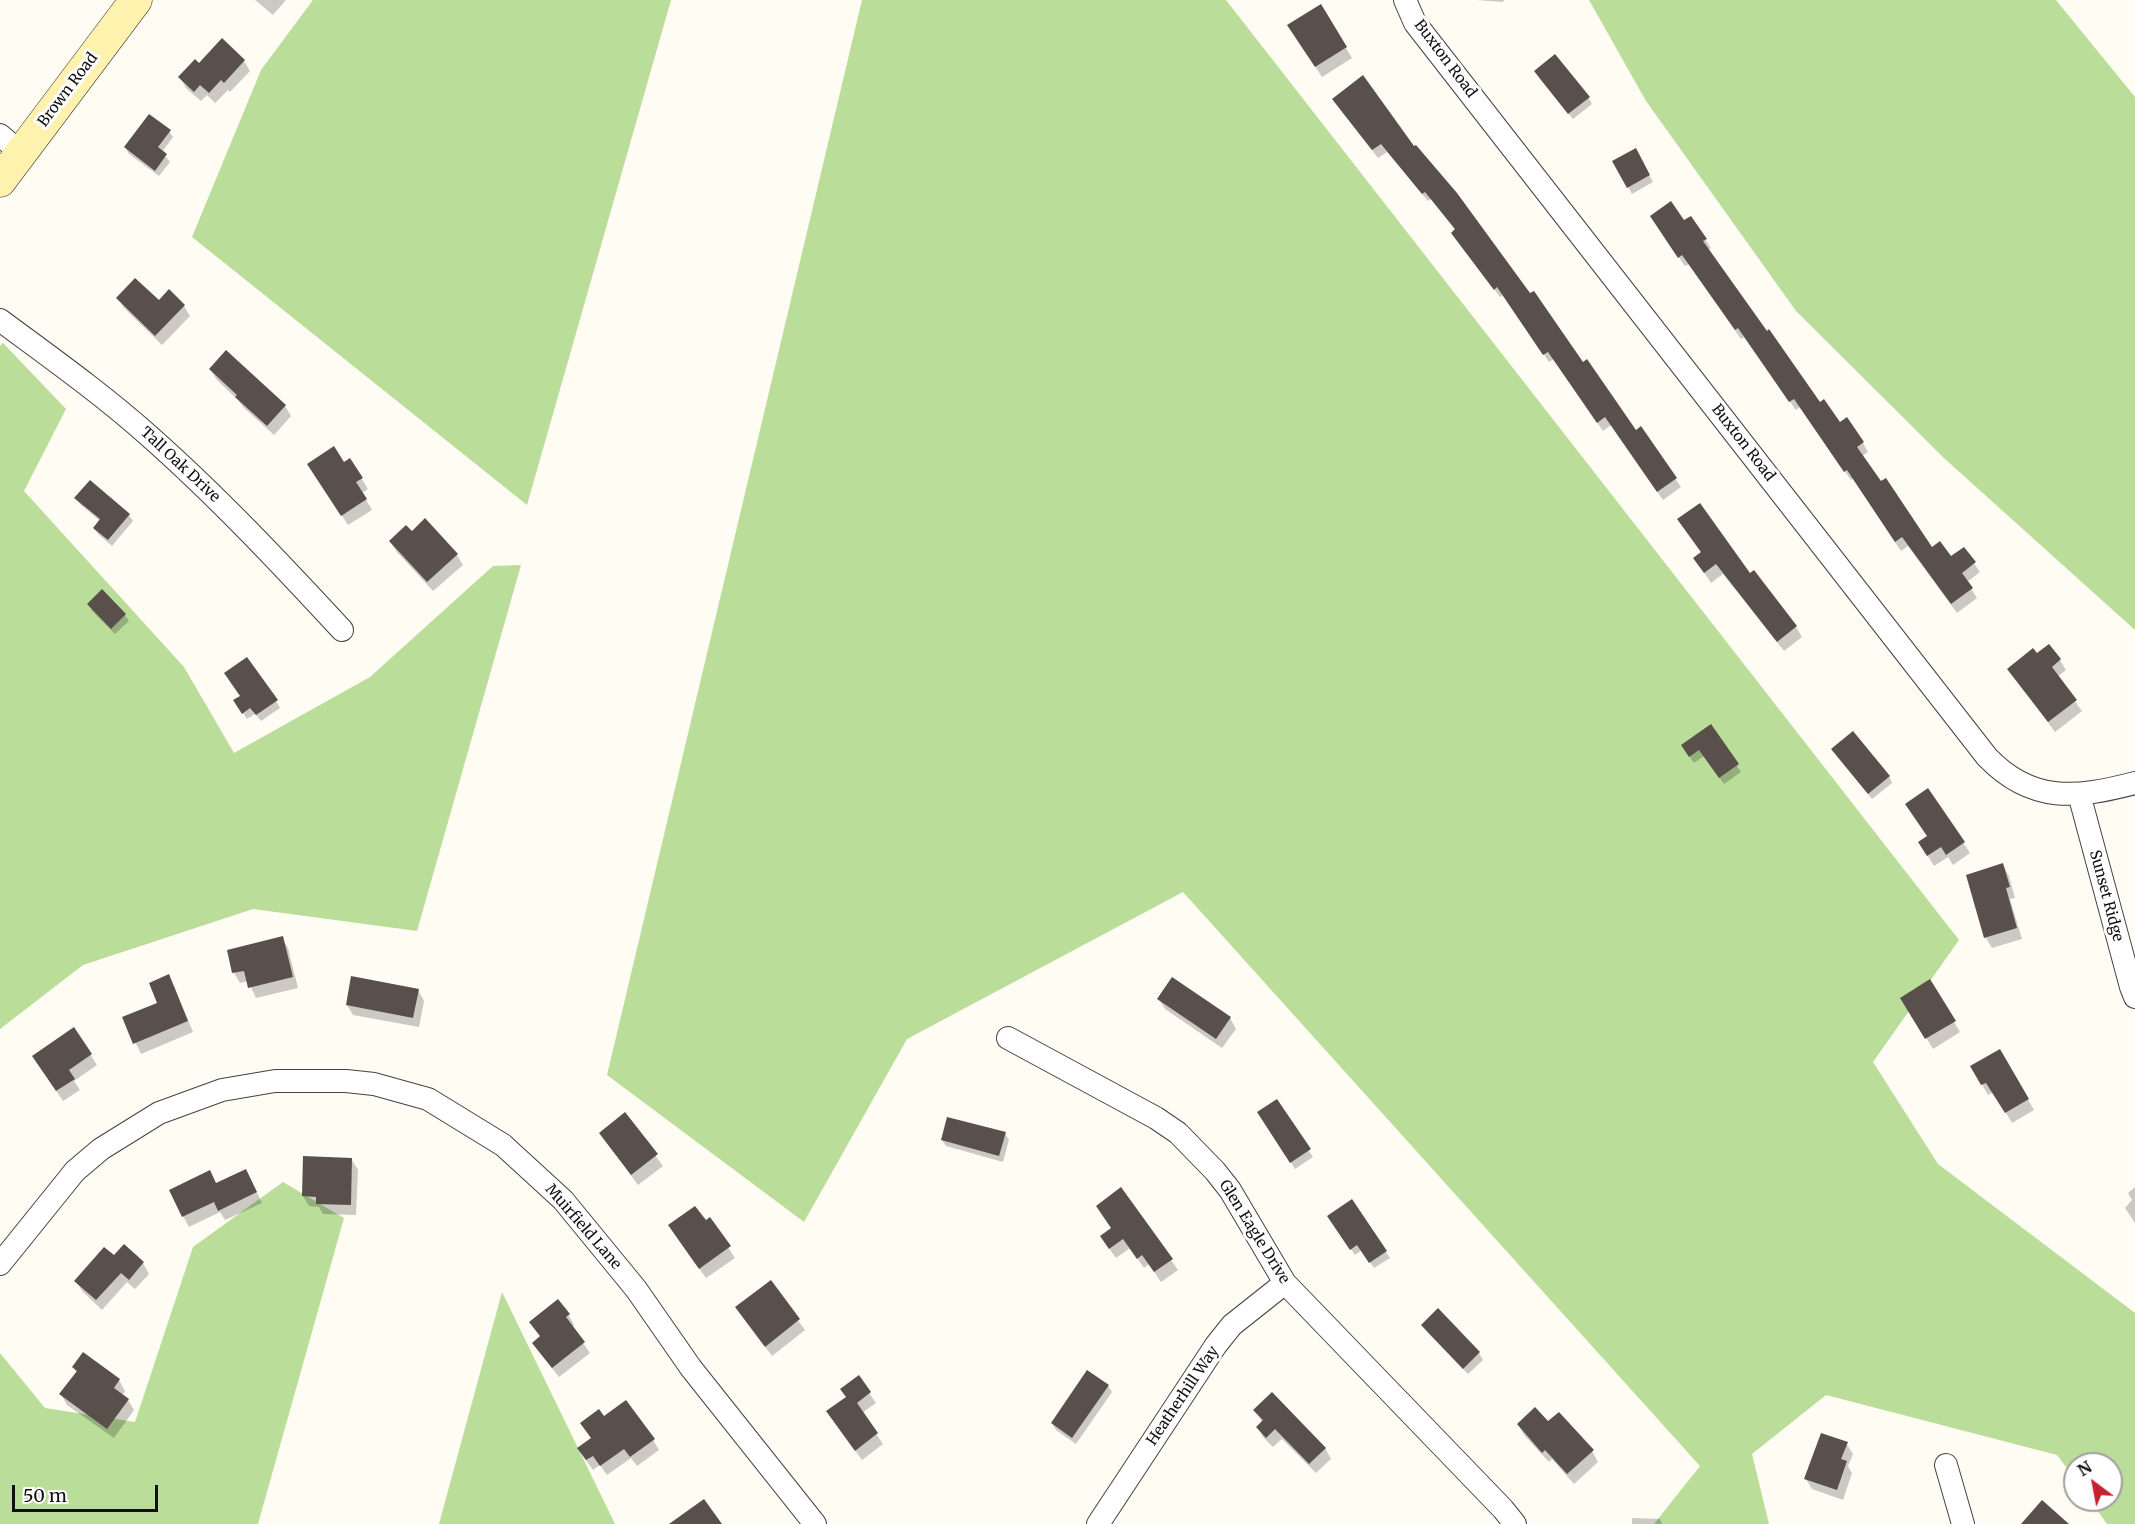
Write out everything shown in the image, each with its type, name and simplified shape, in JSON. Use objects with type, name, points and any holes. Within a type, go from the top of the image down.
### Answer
[{"type":"street","name":"Brown Road","points":[[0,181],[10,144],[136,0]]},
{"type":"street","name":"Buxton Road","points":[[1405,0],[1415,23],[1987,757],[2015,781],[2031,789],[2053,793],[2079,794],[2109,790],[2135,783]]},
{"type":"street","name":"Tall Oak Drive","points":[[0,320],[64,367],[147,434],[256,537],[342,630]]},
{"type":"street","name":"Sunset Ridge","points":[[2079,794],[2135,997]]},
{"type":"street","name":"Glen Eagle Drive","points":[[1008,1038],[1156,1118],[1178,1133],[1230,1190],[1286,1283],[1515,1524]]},
{"type":"street","name":"Muirfield Lane","points":[[0,1264],[75,1171],[101,1149],[159,1113],[222,1090],[275,1081],[346,1081],[374,1084],[428,1099],[503,1145],[563,1200],[636,1289],[692,1368],[816,1524]]},
{"type":"street","name":"Heatherhill Way","points":[[1098,1524],[1216,1345],[1232,1325],[1286,1283]]},
{"type":"street","points":[[1946,1465],[1963,1524]]},
{"type":"green space","points":[[313,0],[671,0],[527,505],[192,237],[261,70]]},
{"type":"green space","points":[[862,0],[1226,0],[1959,940],[1873,1062],[1938,1164],[2135,1313],[2135,1524],[2107,1524],[2098,1512],[2123,1512],[2123,1452],[2063,1452],[2063,1463],[2057,1455],[1826,1395],[1752,1454],[1769,1524],[1654,1524],[1700,1466],[1183,892],[907,1039],[804,1222],[607,1075]]},
{"type":"green space","points":[[1589,0],[2056,0],[2135,97],[2135,630],[1945,459],[1796,311],[1646,101]]},
{"type":"green space","points":[[3,343],[66,409],[24,491],[184,667],[234,753],[370,677],[493,566],[521,565],[417,931],[253,909],[83,965],[0,1029],[0,346]]},
{"type":"green space","points":[[283,1182],[344,1218],[258,1524],[0,1524],[0,1353],[45,1408],[135,1422],[193,1247]]},
{"type":"green space","points":[[502,1292],[615,1524],[439,1524]]},
{"type":"building","points":[[1321,4],[1347,47],[1315,67],[1287,25]]},
{"type":"building","points":[[222,38],[245,60],[224,83],[221,80],[209,93],[200,85],[194,92],[178,77],[195,59],[199,63]]},
{"type":"building","points":[[1555,54],[1590,97],[1568,114],[1534,71]]},
{"type":"building","points":[[1363,75],[1414,146],[1416,145],[1457,193],[1530,293],[1534,291],[1583,362],[1587,359],[1636,430],[1641,426],[1677,478],[1657,492],[1605,417],[1597,423],[1548,352],[1543,355],[1497,287],[1494,290],[1451,233],[1455,229],[1425,192],[1422,194],[1381,144],[1372,150],[1332,99]]},
{"type":"building","points":[[149,114],[171,130],[158,147],[167,154],[155,171],[124,147]]},
{"type":"building","points":[[1636,148],[1650,175],[1627,188],[1612,161]]},
{"type":"building","points":[[1671,201],[1684,220],[1691,216],[1707,239],[1703,241],[1820,402],[1824,399],[1840,422],[1847,417],[1864,442],[1857,447],[1881,481],[1886,478],[1932,547],[1940,541],[1951,556],[1964,547],[1976,562],[1962,573],[1973,588],[1951,604],[1902,537],[1895,542],[1847,470],[1844,472],[1794,399],[1789,402],[1738,328],[1735,330],[1682,255],[1678,258],[1650,216]]},
{"type":"building","points":[[135,278],[159,300],[169,289],[185,305],[155,336],[116,298]]},
{"type":"building","points":[[226,350],[286,405],[267,426],[209,369]]},
{"type":"building","points":[[334,446],[344,462],[350,458],[363,478],[356,482],[367,499],[341,516],[307,464]]},
{"type":"building","points":[[90,480],[130,514],[108,540],[93,528],[100,519],[74,498]]},
{"type":"building","points":[[1700,503],[1750,573],[1754,570],[1797,626],[1777,642],[1716,564],[1704,573],[1693,558],[1701,552],[1677,519]]},
{"type":"building","points":[[425,518],[458,554],[427,582],[389,541],[406,525],[412,531]]},
{"type":"building","points":[[102,589],[126,614],[111,629],[87,604]]},
{"type":"building","points":[[2049,644],[2061,659],[2052,667],[2077,700],[2048,722],[2007,669],[2033,648],[2037,653]]},
{"type":"building","points":[[247,657],[278,700],[256,715],[250,708],[242,714],[233,700],[240,696],[224,673]]},
{"type":"building","points":[[1711,724],[1739,764],[1719,778],[1699,750],[1689,757],[1681,745]]},
{"type":"building","points":[[1853,731],[1890,776],[1868,794],[1831,749]]},
{"type":"building","points":[[1928,788],[1965,842],[1946,855],[1941,847],[1927,856],[1918,842],[1927,836],[1905,804]]},
{"type":"building","points":[[2003,863],[2010,887],[2006,888],[2017,928],[1984,938],[1966,875]]},
{"type":"building","points":[[283,936],[293,977],[248,988],[244,971],[232,973],[227,950]]},
{"type":"building","points":[[169,974],[188,1021],[133,1044],[122,1017],[157,1003],[149,983]]},
{"type":"building","points":[[351,976],[419,989],[413,1018],[346,1005]]},
{"type":"building","points":[[1172,977],[1231,1017],[1216,1039],[1157,999]]},
{"type":"building","points":[[1930,979],[1956,1021],[1925,1039],[1900,998]]},
{"type":"building","points":[[74,1027],[92,1054],[69,1070],[75,1079],[56,1091],[32,1056]]},
{"type":"building","points":[[2000,1049],[2029,1099],[2005,1113],[1986,1083],[1981,1085],[1970,1066]]},
{"type":"building","points":[[1277,1099],[1311,1149],[1290,1163],[1257,1112]]},
{"type":"building","points":[[625,1112],[658,1154],[631,1175],[599,1133]]},
{"type":"building","points":[[947,1117],[1006,1132],[999,1156],[941,1140]]},
{"type":"building","points":[[303,1156],[352,1158],[351,1205],[316,1204],[316,1197],[302,1196]]},
{"type":"building","points":[[246,1169],[257,1192],[218,1211],[214,1202],[182,1217],[169,1190],[210,1170],[216,1183]]},
{"type":"building","points":[[1121,1187],[1173,1259],[1154,1272],[1142,1255],[1137,1259],[1123,1239],[1109,1249],[1100,1236],[1111,1228],[1096,1206]]},
{"type":"building","points":[[1352,1199],[1387,1251],[1369,1263],[1357,1245],[1350,1250],[1327,1216]]},
{"type":"building","points":[[695,1206],[706,1220],[710,1217],[731,1246],[699,1269],[668,1225]]},
{"type":"building","points":[[124,1244],[144,1262],[129,1280],[121,1273],[96,1300],[74,1281],[104,1247],[114,1255]]},
{"type":"building","points":[[771,1280],[800,1319],[765,1347],[735,1307]]},
{"type":"building","points":[[558,1299],[570,1314],[566,1317],[585,1342],[552,1368],[532,1343],[540,1336],[529,1322]]},
{"type":"building","points":[[1438,1308],[1480,1352],[1463,1369],[1421,1325]]},
{"type":"building","points":[[83,1352],[120,1379],[114,1388],[129,1399],[107,1429],[59,1394],[77,1371],[72,1367]]},
{"type":"building","points":[[1087,1370],[1109,1385],[1072,1438],[1051,1423]]},
{"type":"building","points":[[859,1375],[871,1392],[857,1403],[878,1433],[855,1451],[826,1411],[846,1397],[840,1389]]},
{"type":"building","points":[[1272,1392],[1326,1448],[1309,1464],[1275,1429],[1266,1438],[1256,1427],[1263,1420],[1253,1410]]},
{"type":"building","points":[[626,1400],[655,1439],[630,1457],[624,1449],[600,1466],[593,1456],[586,1460],[577,1448],[591,1438],[580,1423],[599,1409],[604,1416]]},
{"type":"building","points":[[1535,1407],[1548,1421],[1559,1412],[1594,1450],[1567,1474],[1545,1450],[1542,1453],[1517,1424]]},
{"type":"building","points":[[1821,1433],[1848,1442],[1841,1459],[1847,1461],[1837,1490],[1804,1479]]},
{"type":"building","points":[[704,1499],[722,1524],[669,1524]]},
{"type":"building","points":[[2042,1500],[2069,1524],[2021,1524]]}]
